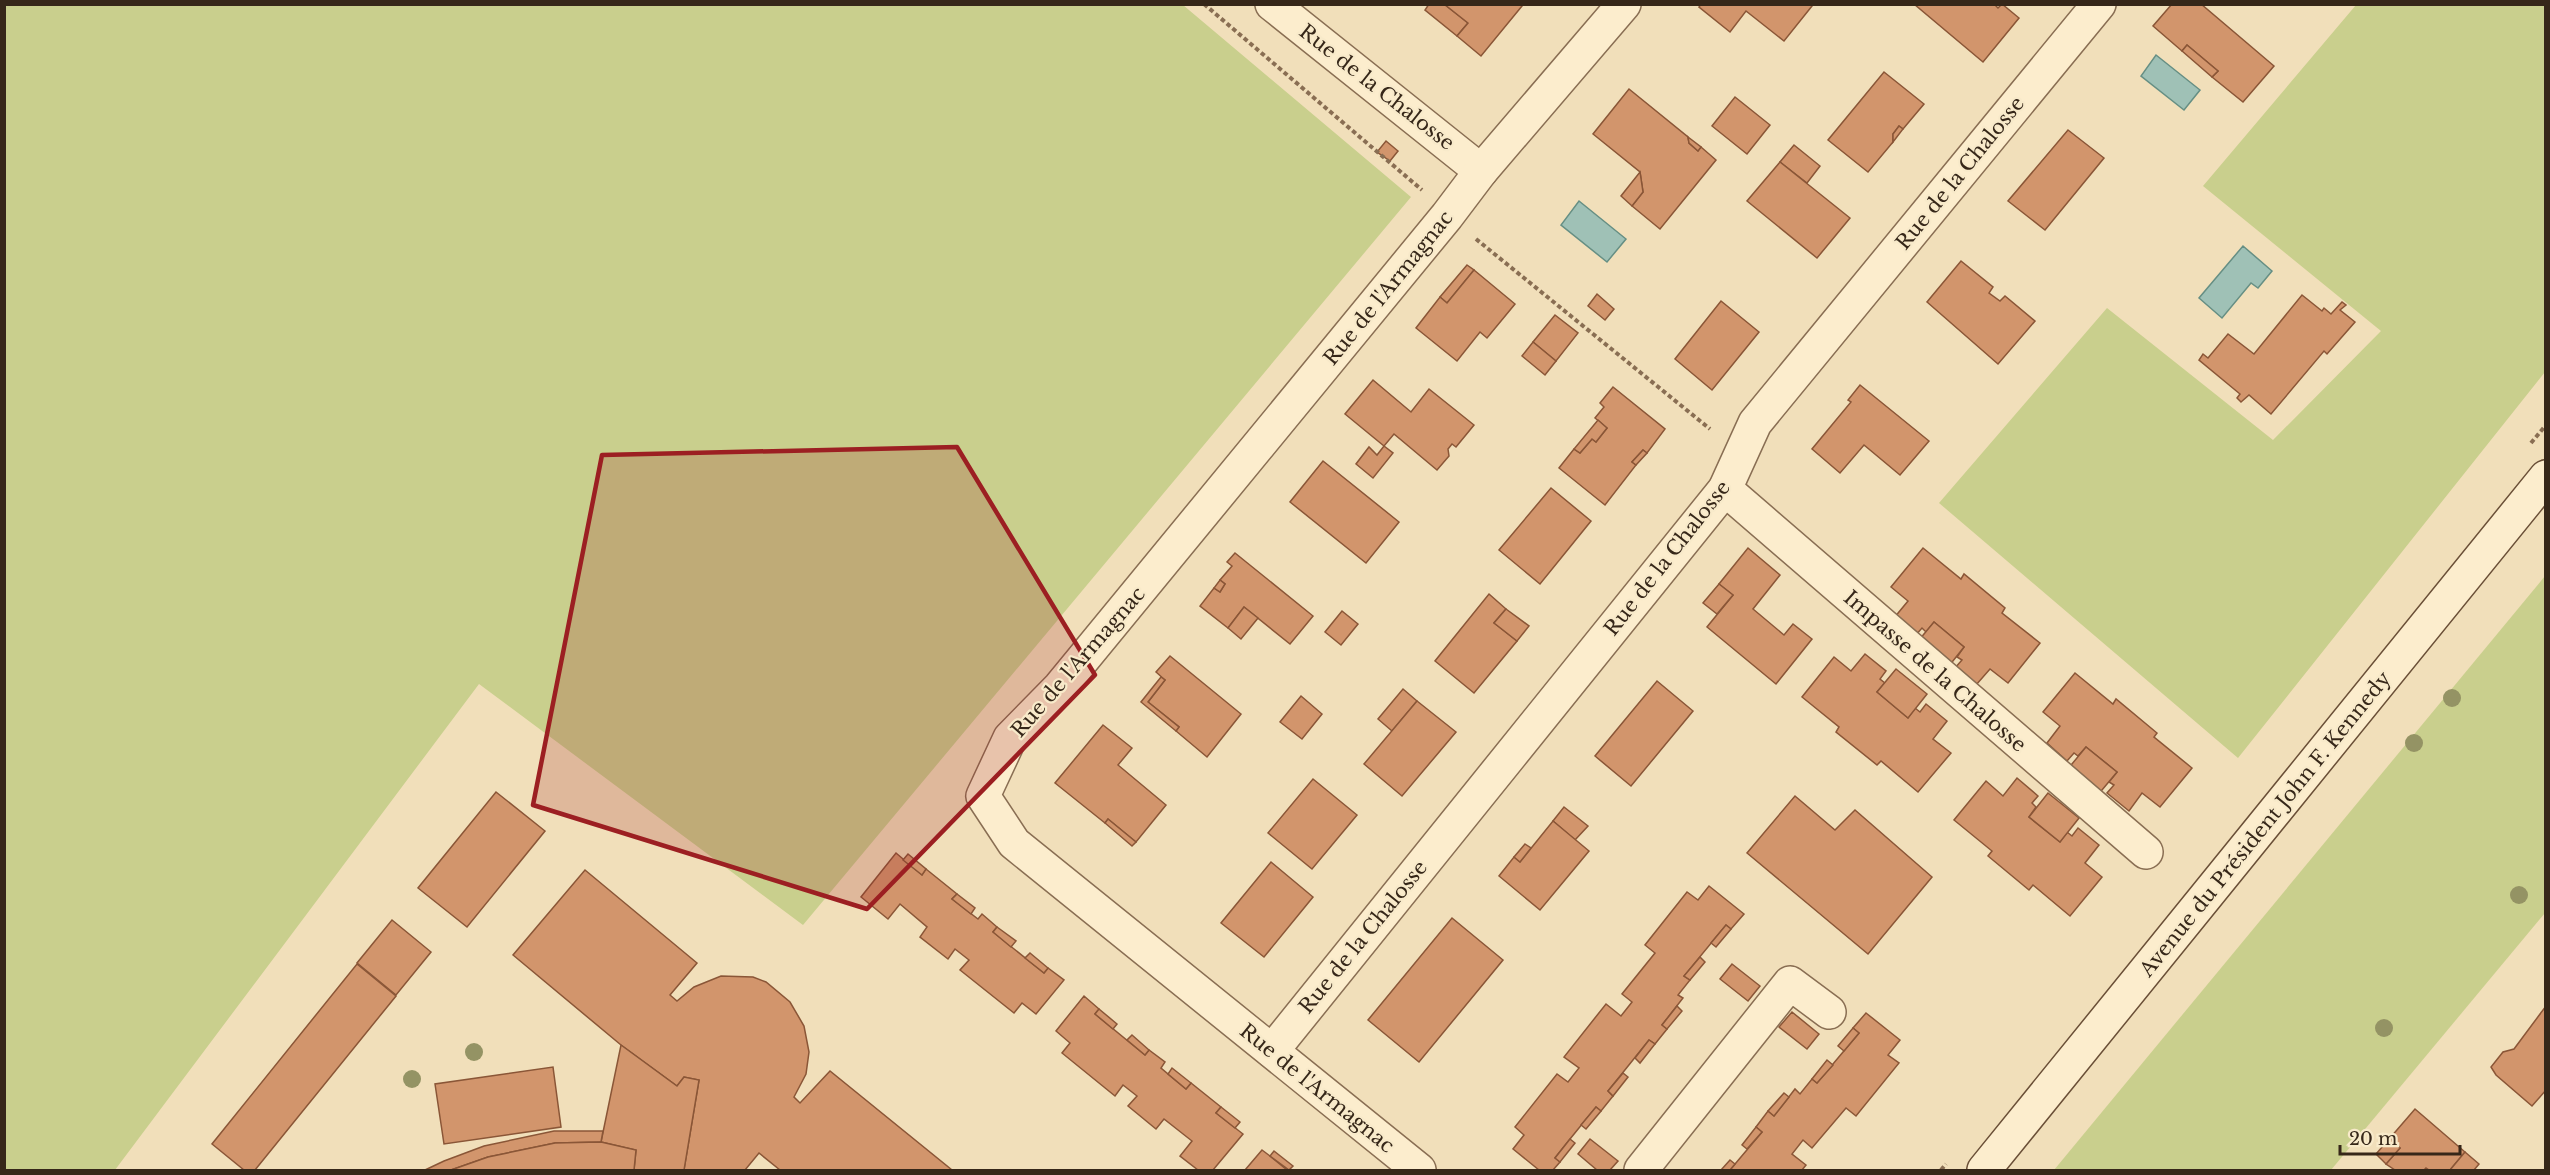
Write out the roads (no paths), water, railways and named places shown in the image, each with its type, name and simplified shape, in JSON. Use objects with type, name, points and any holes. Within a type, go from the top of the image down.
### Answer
[{"type":"street","name":"Rue de la Chalosse","points":[[1272,4],[1481,171]]},
{"type":"street","name":"Rue de l'Armagnac","points":[[1419,1170],[1014,843],[983,796],[1010,738],[1060,687],[1448,216],[1481,171],[1624,4]]},
{"type":"street","name":"Rue de la Chalosse","points":[[1272,1051],[1725,489],[1755,423],[2099,4]]},
{"type":"street","name":"Avenue du Président John F. Kennedy","points":[[1984,1170],[2546,477]]},
{"type":"street","name":"Impasse de la Chalosse","points":[[1725,489],[2146,852]]},
{"type":"street","points":[[1641,1170],[1790,983],[1829,1012]]},
{"type":"water","points":[[2156,55],[2200,90],[2184,110],[2141,76]]},
{"type":"water","points":[[1579,201],[1626,239],[1607,262],[1561,225]]},
{"type":"water","points":[[2243,246],[2272,271],[2258,288],[2251,283],[2222,318],[2199,298]]}]
